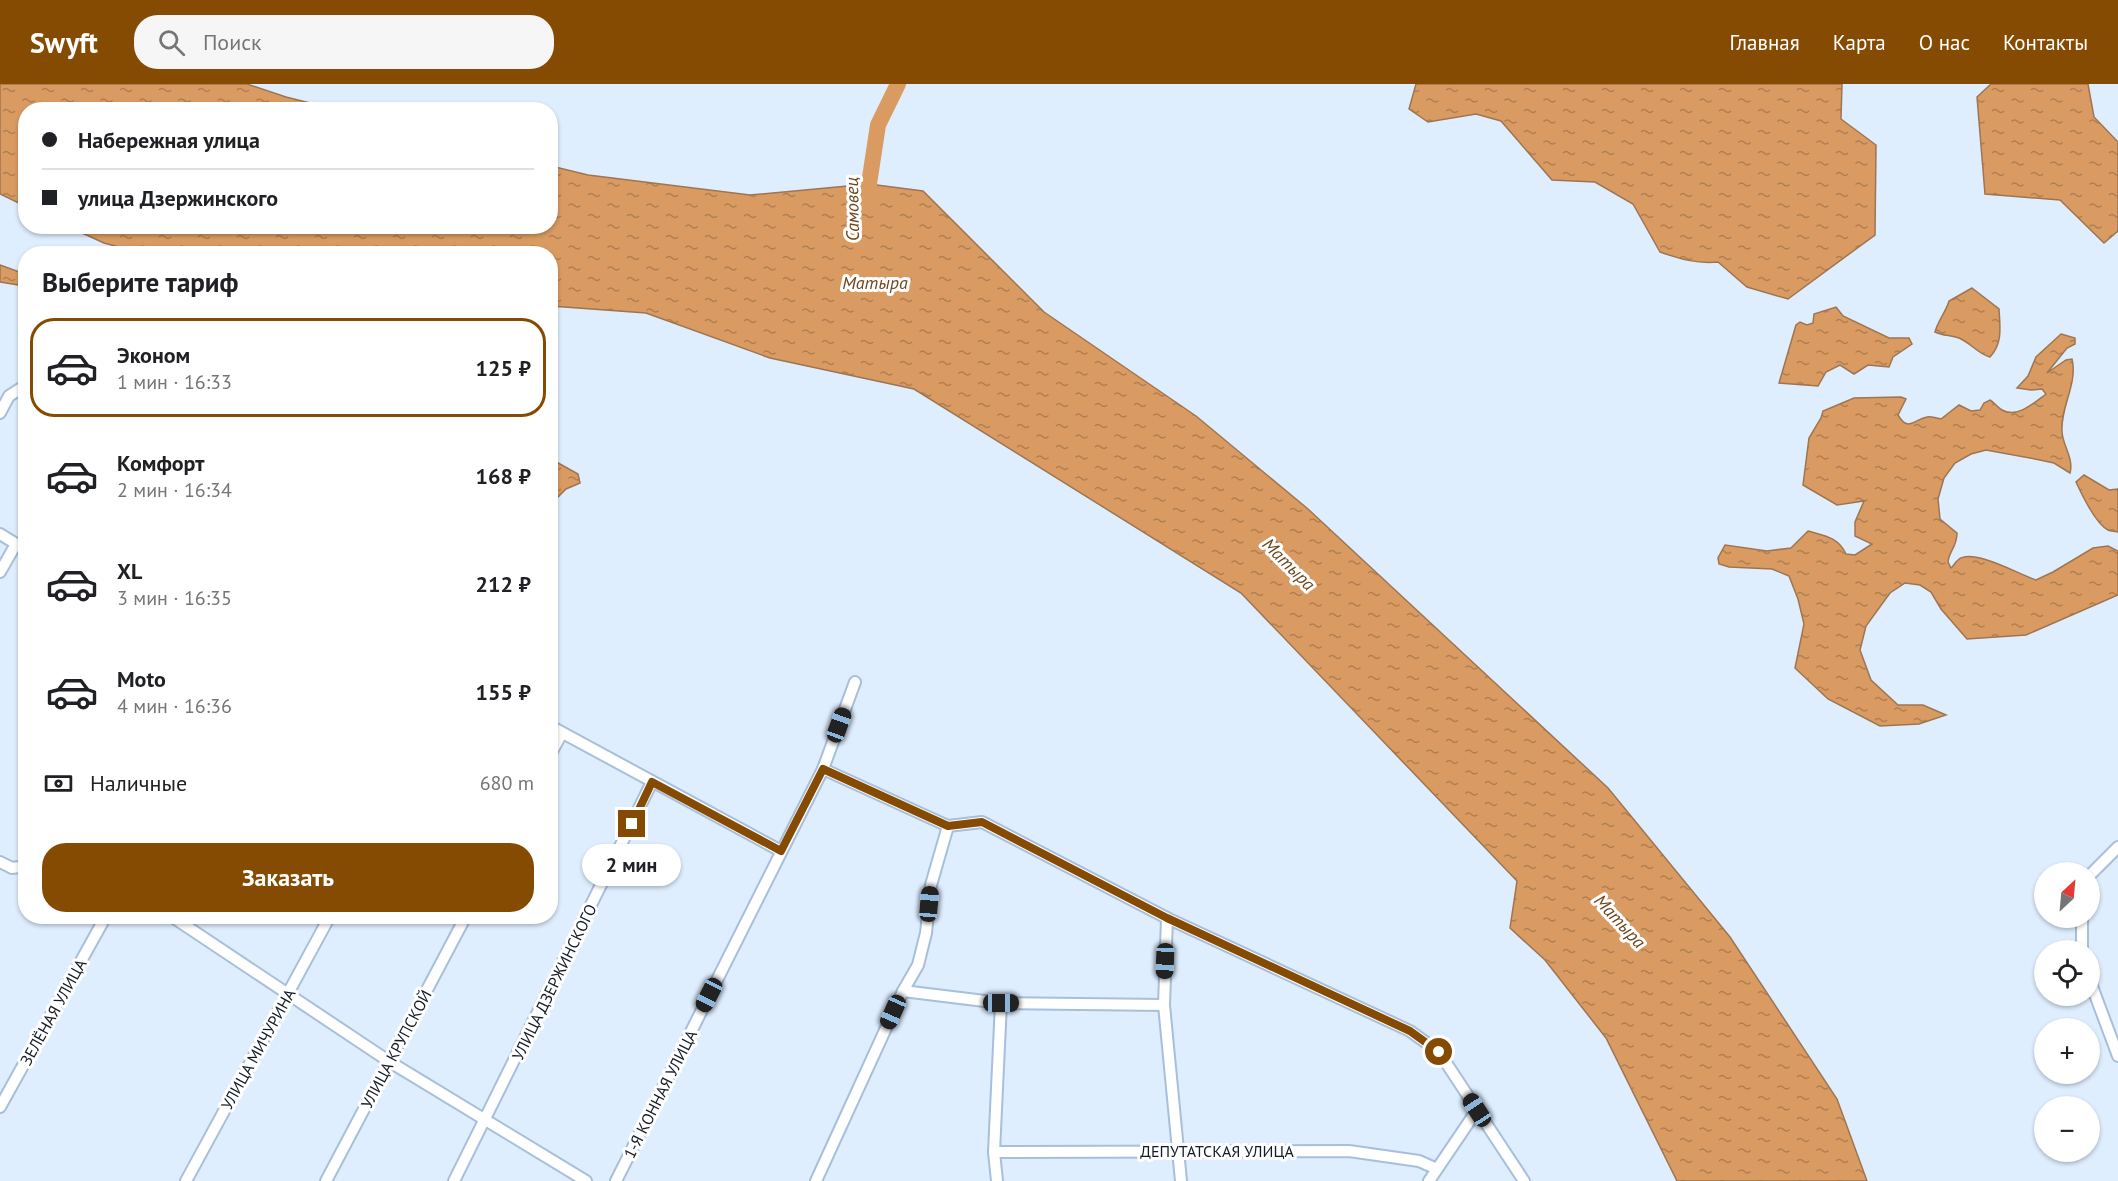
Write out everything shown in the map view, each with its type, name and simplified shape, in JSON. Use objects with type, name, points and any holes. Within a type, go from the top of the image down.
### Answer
[{"type":"street","points":[[0,413],[9,396],[18,390]]},
{"type":"street","points":[[0,534],[18,545]]},
{"type":"street","points":[[0,572],[18,551]]},
{"type":"street","name":"1-Я КОННАЯ УЛИЦА","points":[[616,1181],[823,769],[855,682]]},
{"type":"street","points":[[558,731],[781,851]]},
{"type":"street","points":[[558,740],[562,733]]},
{"type":"street","points":[[823,769],[948,826],[982,822],[1167,918],[1410,1031],[1439,1052],[1521,1180]]},
{"type":"street","name":"УЛИЦА ДЗЕРЖИНСКОГО","points":[[454,1181],[652,782]]},
{"type":"street","points":[[816,1181],[903,991],[918,965],[926,933],[931,885],[948,826]]},
{"type":"street","points":[[2100,864],[2118,847]]},
{"type":"street","points":[[0,862],[12,868],[18,867]]},
{"type":"street","points":[[1167,918],[1164,1005],[1181,1181]]},
{"type":"street","name":"ЗЕЛЁНАЯ УЛИЦА","points":[[0,1107],[102,924]]},
{"type":"street","points":[[183,924],[390,1062],[586,1181]]},
{"type":"street","name":"УЛИЦА МИЧУРИНА","points":[[186,1181],[326,924]]},
{"type":"street","name":"УЛИЦА КРУПСКОЙ","points":[[326,1181],[462,924]]},
{"type":"street","points":[[903,991],[1001,1003],[1164,1005]]},
{"type":"street","points":[[997,1181],[994,1152],[1001,1003]]},
{"type":"street","points":[[2099,1006],[2118,1056]]},
{"type":"street","points":[[1429,1181],[1477,1110]]},
{"type":"street","name":"ДЕПУТАТСКАЯ УЛИЦА","points":[[994,1152],[1349,1151],[1419,1161],[1437,1169]]},
{"type":"water","points":[[0,84],[247,84],[306,102],[18,102],[18,203],[0,194]]},
{"type":"water","points":[[1416,84],[1842,84],[1841,119],[1876,145],[1875,235],[1788,299],[1747,287],[1718,262],[1689,260],[1660,252],[1633,204],[1595,182],[1552,180],[1501,121],[1476,114],[1428,122],[1409,109]]},
{"type":"water","points":[[1991,84],[2088,84],[2094,117],[2118,142],[2118,231],[2104,243],[2060,200],[1985,194],[1977,97]]},
{"type":"water","name":"Матыра","points":[[558,168],[588,175],[750,195],[869,184],[923,191],[1044,312],[1196,416],[1308,509],[1608,788],[1730,937],[1837,1099],[1867,1181],[1677,1181],[1606,1038],[1545,960],[1510,928],[1517,881],[1241,593],[914,389],[770,358],[646,313],[558,307],[558,246],[115,246],[84,234],[558,234]]},
{"type":"water","points":[[0,265],[18,271],[18,285],[0,282]]},
{"type":"water","points":[[1972,288],[1999,309],[1999,340],[1990,357],[1959,338],[1935,332],[1949,301]]},
{"type":"water","points":[[1836,307],[1843,316],[1889,338],[1909,338],[1912,344],[1893,357],[1889,367],[1868,365],[1854,374],[1840,365],[1826,372],[1818,386],[1779,383],[1796,325],[1800,322],[1807,325],[1813,323],[1814,314]]},
{"type":"water","points":[[2061,334],[2075,338],[2075,344],[2067,348],[2047,373],[2066,360],[2072,359],[2073,377],[2062,423],[2063,437],[2071,463],[2070,473],[2054,463],[1986,450],[1971,454],[1955,463],[1944,478],[1938,499],[1940,519],[1957,533],[1948,562],[1951,568],[1958,560],[1965,557],[1985,559],[2036,580],[2093,548],[2108,546],[2118,551],[2118,595],[2026,635],[1967,639],[1941,609],[1931,592],[1920,585],[1905,583],[1890,593],[1866,626],[1860,650],[1871,680],[1898,705],[1923,705],[1946,715],[1919,724],[1880,726],[1828,699],[1795,668],[1804,624],[1789,576],[1772,569],[1729,567],[1719,564],[1718,558],[1725,545],[1767,551],[1791,548],[1808,531],[1830,538],[1843,548],[1846,554],[1855,555],[1872,544],[1855,536],[1855,522],[1864,501],[1837,505],[1803,485],[1809,438],[1823,411],[1854,398],[1901,397],[1906,399],[1898,415],[1908,424],[1922,418],[1941,419],[1959,405],[1971,411],[1980,410],[1984,403],[1990,400],[2000,409],[2008,412],[2020,411],[2046,394],[2042,389],[2017,388],[2028,376],[2036,357]]},
{"type":"water","points":[[558,463],[578,474],[580,483],[566,489],[558,497]]},
{"type":"water","points":[[2084,475],[2109,490],[2118,489],[2118,532],[2103,527],[2090,509],[2076,482]]},
{"type":"waterway","name":"Самовец","points":[[870,207],[869,184],[878,125],[898,84]]},
{"type":"route","points":[[632,824],[652,782],[781,851],[823,769],[948,826],[982,822],[1167,918],[1410,1031],[1439,1052]]}]
